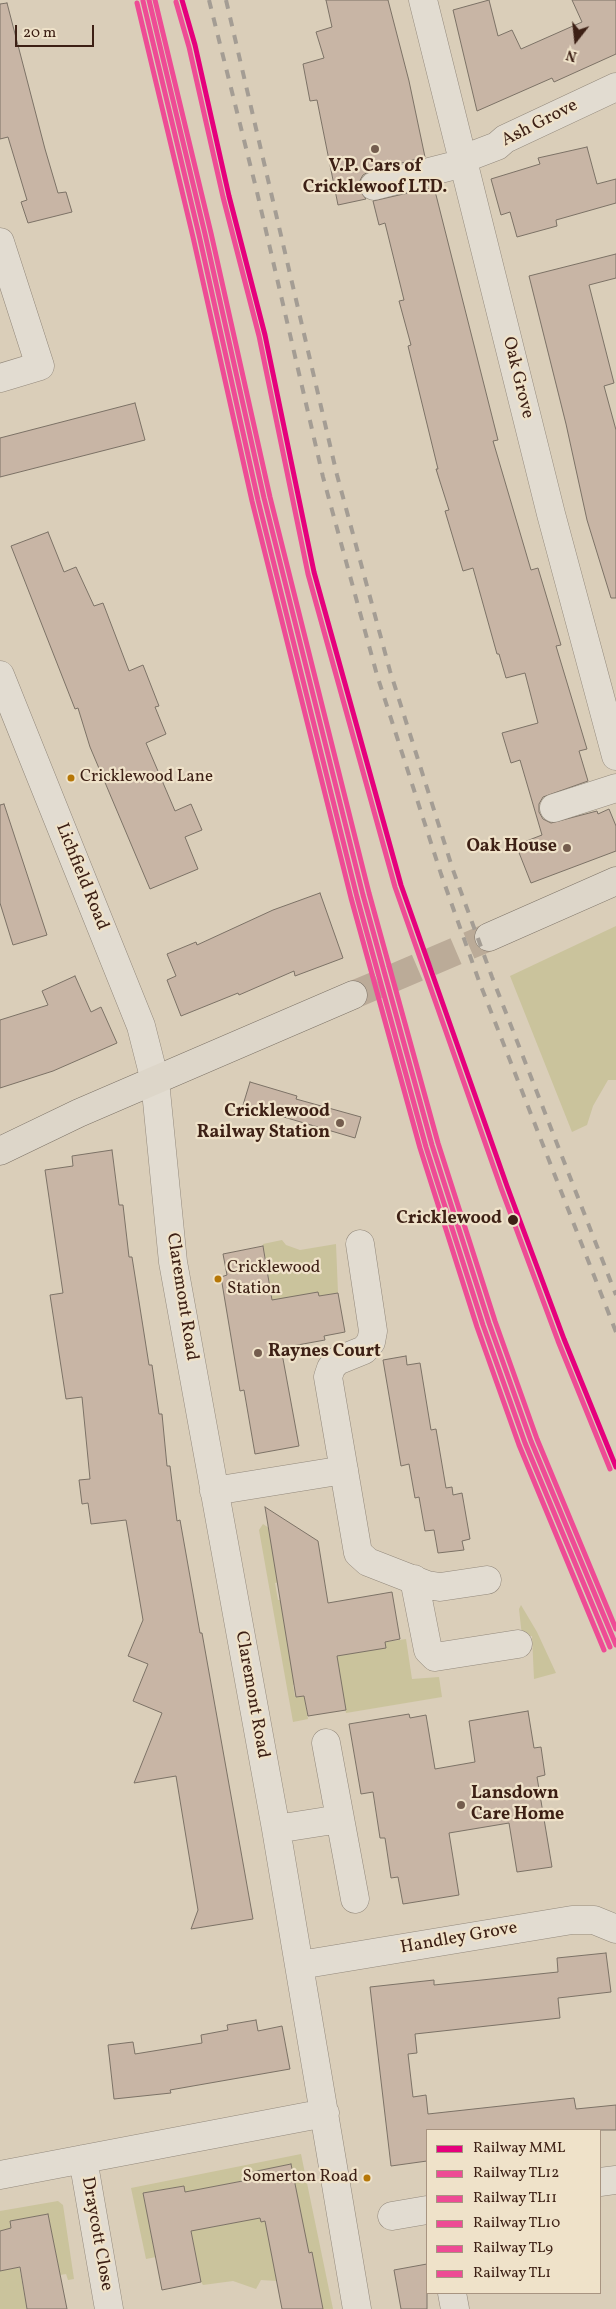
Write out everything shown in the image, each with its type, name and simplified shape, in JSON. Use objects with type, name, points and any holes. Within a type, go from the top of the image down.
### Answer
[{"type":"main road","points":[[489,938],[616,880]]},
{"type":"main road","points":[[0,1151],[79,1113],[353,995]]},
{"type":"street","name":"Oak Grove","points":[[422,0],[464,161],[553,523],[616,756]]},
{"type":"street","name":"Ash Grove","points":[[374,186],[464,161],[497,146],[505,139],[616,87]]},
{"type":"street","points":[[0,242],[40,366],[0,378]]},
{"type":"street","name":"Lichfield Road","points":[[0,675],[141,1026],[155,1081]]},
{"type":"street","points":[[554,808],[616,788]]},
{"type":"street","name":"Claremont Road","points":[[155,1081],[173,1262],[300,1965],[357,2309]]},
{"type":"street","points":[[360,1244],[373,1331],[370,1342],[364,1350],[336,1361],[328,1377],[358,1553],[368,1562],[427,1585],[440,1587],[487,1580]]},
{"type":"street","points":[[214,1490],[344,1470]]},
{"type":"street","points":[[414,1579],[428,1650],[435,1657],[518,1644]]},
{"type":"street","points":[[326,1743],[355,1899]]},
{"type":"street","points":[[276,1829],[340,1819]]},
{"type":"street","name":"Handley Grove","points":[[300,1965],[572,1920],[594,1920],[616,1929]]},
{"type":"street","points":[[0,2175],[325,2113]]},
{"type":"street","name":"Draycott Close","points":[[83,2159],[109,2309]]},
{"type":"street","points":[[601,2182],[616,2180]]},
{"type":"street","points":[[392,2216],[426,2210]]},
{"type":"street","points":[[452,2294],[455,2309]]},
{"type":"shaded area","points":[[616,926],[616,1080],[608,1080],[593,1106],[587,1125],[572,1132],[510,976]]},
{"type":"shaded area","points":[[282,1240],[286,1245],[300,1250],[336,1244],[338,1293],[273,1304],[263,1244]]},
{"type":"shaded area","points":[[263,1524],[269,1528],[281,1582],[275,1583],[278,1600],[283,1600],[288,1649],[301,1684],[293,1685],[295,1697],[304,1696],[308,1719],[293,1722],[259,1530]]},
{"type":"shaded area","points":[[521,1605],[537,1632],[556,1673],[534,1679],[532,1636],[522,1636],[519,1609]]},
{"type":"shaded area","points":[[406,1639],[412,1679],[439,1677],[442,1697],[346,1713],[336,1653],[385,1648],[385,1642]]},
{"type":"shaded area","points":[[301,2154],[333,2309],[323,2309],[312,2252],[273,2259],[277,2281],[261,2280],[256,2289],[233,2281],[203,2285],[201,2282],[189,2220],[207,2228],[244,2221],[258,2206],[261,2222],[301,2214],[291,2164],[252,2172],[253,2179],[185,2192],[183,2186],[143,2193],[156,2257],[146,2259],[131,2188]]},
{"type":"shaded area","points":[[58,2201],[63,2205],[74,2279],[68,2280],[66,2274],[60,2275],[48,2214],[10,2221],[11,2228],[0,2231],[0,2211]]},
{"type":"shaded area","points":[[17,2255],[27,2309],[0,2309],[0,2271]]},
{"type":"building","points":[[326,0],[388,0],[409,81],[425,157],[370,171],[363,175],[359,182],[359,190],[366,199],[338,205],[317,100],[310,101],[303,64],[324,58],[316,32],[332,27]]},
{"type":"building","points":[[489,0],[498,36],[512,30],[521,49],[582,22],[572,0],[616,0],[616,54],[554,82],[552,78],[477,111],[453,10]]},
{"type":"building","points":[[7,3],[58,193],[66,192],[72,212],[28,223],[21,202],[27,200],[8,137],[0,139],[0,4]]},
{"type":"building","points":[[587,147],[597,184],[616,179],[616,203],[556,220],[557,226],[517,237],[510,212],[501,215],[491,179],[540,164],[538,158]]},
{"type":"building","points":[[434,187],[498,440],[493,441],[531,570],[538,568],[561,645],[556,646],[587,749],[579,751],[588,781],[543,797],[539,804],[539,812],[543,819],[551,823],[597,811],[598,814],[609,809],[616,826],[616,851],[531,883],[516,845],[542,835],[520,760],[511,763],[502,733],[538,723],[525,673],[506,678],[499,654],[497,654],[473,568],[463,571],[445,511],[449,510],[436,469],[438,469],[408,346],[411,345],[399,301],[404,300],[385,223],[379,225],[373,201]]},
{"type":"building","points":[[616,254],[616,278],[589,285],[614,383],[604,386],[616,430],[616,598],[611,598],[587,520],[566,424],[529,276]]},
{"type":"building","points":[[135,403],[145,440],[0,477],[0,438]]},
{"type":"building","points":[[48,532],[64,572],[76,567],[94,606],[103,603],[129,671],[143,665],[159,706],[155,707],[166,734],[146,743],[175,811],[191,804],[202,830],[185,837],[198,869],[150,889],[90,747],[78,708],[75,709],[11,546]]},
{"type":"building","points":[[4,804],[47,935],[13,945],[0,903],[0,805]]},
{"type":"building","points":[[320,893],[343,958],[295,976],[294,971],[239,995],[238,993],[181,1016],[167,980],[176,976],[167,954],[196,942],[197,945],[273,910]]},
{"type":"building","points":[[75,976],[91,1012],[101,1007],[117,1043],[53,1071],[0,1088],[0,1020],[48,1005],[42,991]]},
{"type":"building","points":[[250,1082],[297,1096],[296,1099],[361,1117],[355,1138],[243,1105]]},
{"type":"building","points":[[112,1150],[119,1205],[123,1205],[129,1257],[132,1257],[149,1365],[152,1365],[159,1414],[162,1414],[167,1466],[170,1466],[177,1521],[180,1520],[200,1633],[202,1633],[253,1919],[191,1929],[198,1910],[176,1776],[134,1783],[162,1713],[133,1701],[148,1664],[128,1656],[143,1620],[126,1520],[91,1524],[88,1503],[82,1504],[79,1480],[90,1479],[82,1397],[66,1399],[50,1295],[63,1293],[45,1170],[73,1166],[72,1156]]},
{"type":"building","name":"Raynes Court","points":[[263,1246],[272,1300],[318,1292],[319,1296],[338,1293],[345,1332],[324,1336],[325,1340],[281,1348],[299,1446],[255,1454],[244,1390],[240,1391],[221,1277],[227,1275],[223,1254]]},
{"type":"building","points":[[406,1356],[407,1365],[420,1363],[431,1430],[436,1429],[446,1488],[452,1487],[453,1495],[462,1493],[470,1539],[462,1541],[464,1550],[438,1553],[434,1530],[425,1531],[419,1497],[415,1498],[409,1464],[401,1466],[383,1360]]},
{"type":"building","points":[[265,1507],[318,1541],[328,1603],[392,1592],[400,1639],[385,1642],[386,1648],[337,1656],[346,1710],[308,1716],[304,1696],[296,1697]]},
{"type":"building","name":"Lansdown Care Home","points":[[528,1711],[534,1748],[541,1747],[545,1775],[537,1777],[552,1867],[517,1872],[509,1823],[449,1833],[459,1895],[403,1904],[398,1877],[391,1878],[385,1838],[380,1838],[373,1792],[361,1794],[349,1724],[409,1714],[410,1718],[426,1715],[435,1769],[475,1762],[469,1721]]},
{"type":"building","points":[[606,1953],[611,1992],[558,1998],[560,2018],[415,2034],[417,2053],[408,2054],[413,2097],[426,2095],[428,2114],[574,2098],[576,2109],[616,2105],[616,2130],[426,2129],[426,2161],[391,2166],[370,1987],[434,1980],[434,1985],[558,1972],[557,1958]]},
{"type":"building","points":[[256,2020],[258,2031],[282,2026],[290,2069],[170,2090],[171,2093],[114,2099],[108,2045],[133,2042],[135,2054],[202,2043],[201,2035],[228,2030],[227,2025]]},
{"type":"building","points":[[291,2164],[309,2253],[312,2252],[323,2309],[282,2309],[265,2221],[261,2222],[260,2218],[191,2231],[201,2282],[162,2290],[143,2193],[184,2186],[185,2192],[253,2179],[252,2172]]},
{"type":"building","points":[[48,2214],[67,2309],[27,2309],[20,2267],[0,2271],[0,2231],[11,2228],[10,2221]]},
{"type":"building","points":[[426,2264],[427,2309],[401,2309],[394,2270]]},
{"type":"tunnel","points":[[353,995],[489,937]]},
{"type":"railway","points":[[209,0],[257,192],[323,477],[377,675],[441,874],[479,981],[616,1332]]},
{"type":"railway","points":[[226,0],[337,475],[390,671],[453,870],[492,977],[616,1295]]},
{"type":"rail line","name":"TL12","points":[[149,0],[205,234],[264,498],[363,895],[432,1145],[489,1323],[531,1441],[616,1645]]},
{"type":"rail line","name":"TL10","points":[[155,0],[211,233],[270,497],[369,893],[438,1143],[495,1321],[537,1439],[616,1629]]},
{"type":"rail line","name":"MML","points":[[182,0],[195,45],[229,196],[265,335],[314,572],[401,885],[507,1186],[564,1339],[616,1467]]},
{"type":"rail line","name":"TL11","points":[[143,1],[199,235],[258,500],[357,897],[426,1147],[483,1325],[525,1443],[610,1647]]},
{"type":"rail line","name":"TL1","points":[[176,2],[189,47],[223,197],[259,336],[308,574],[395,887],[501,1188],[558,1341],[610,1469]]},
{"type":"rail line","name":"TL9","points":[[137,3],[193,237],[252,501],[351,898],[420,1148],[477,1327],[519,1445],[604,1650]]},
{"type":"place","name":"V.P. Cars of Cricklewoof LTD.","points":[[375,149]]},
{"type":"place","name":"Cricklewood Lane","points":[[71,778]]},
{"type":"place","name":"Oak House","points":[[567,848]]},
{"type":"place","name":"Cricklewood Railway Station","points":[[340,1123]]},
{"type":"place","name":"Cricklewood","points":[[513,1220]]},
{"type":"place","name":"Cricklewood Station","points":[[218,1279]]},
{"type":"place","name":"Raynes Court","points":[[258,1353]]},
{"type":"place","name":"Lansdown Care Home","points":[[461,1805]]},
{"type":"place","name":"Somerton Road","points":[[367,2178]]}]
